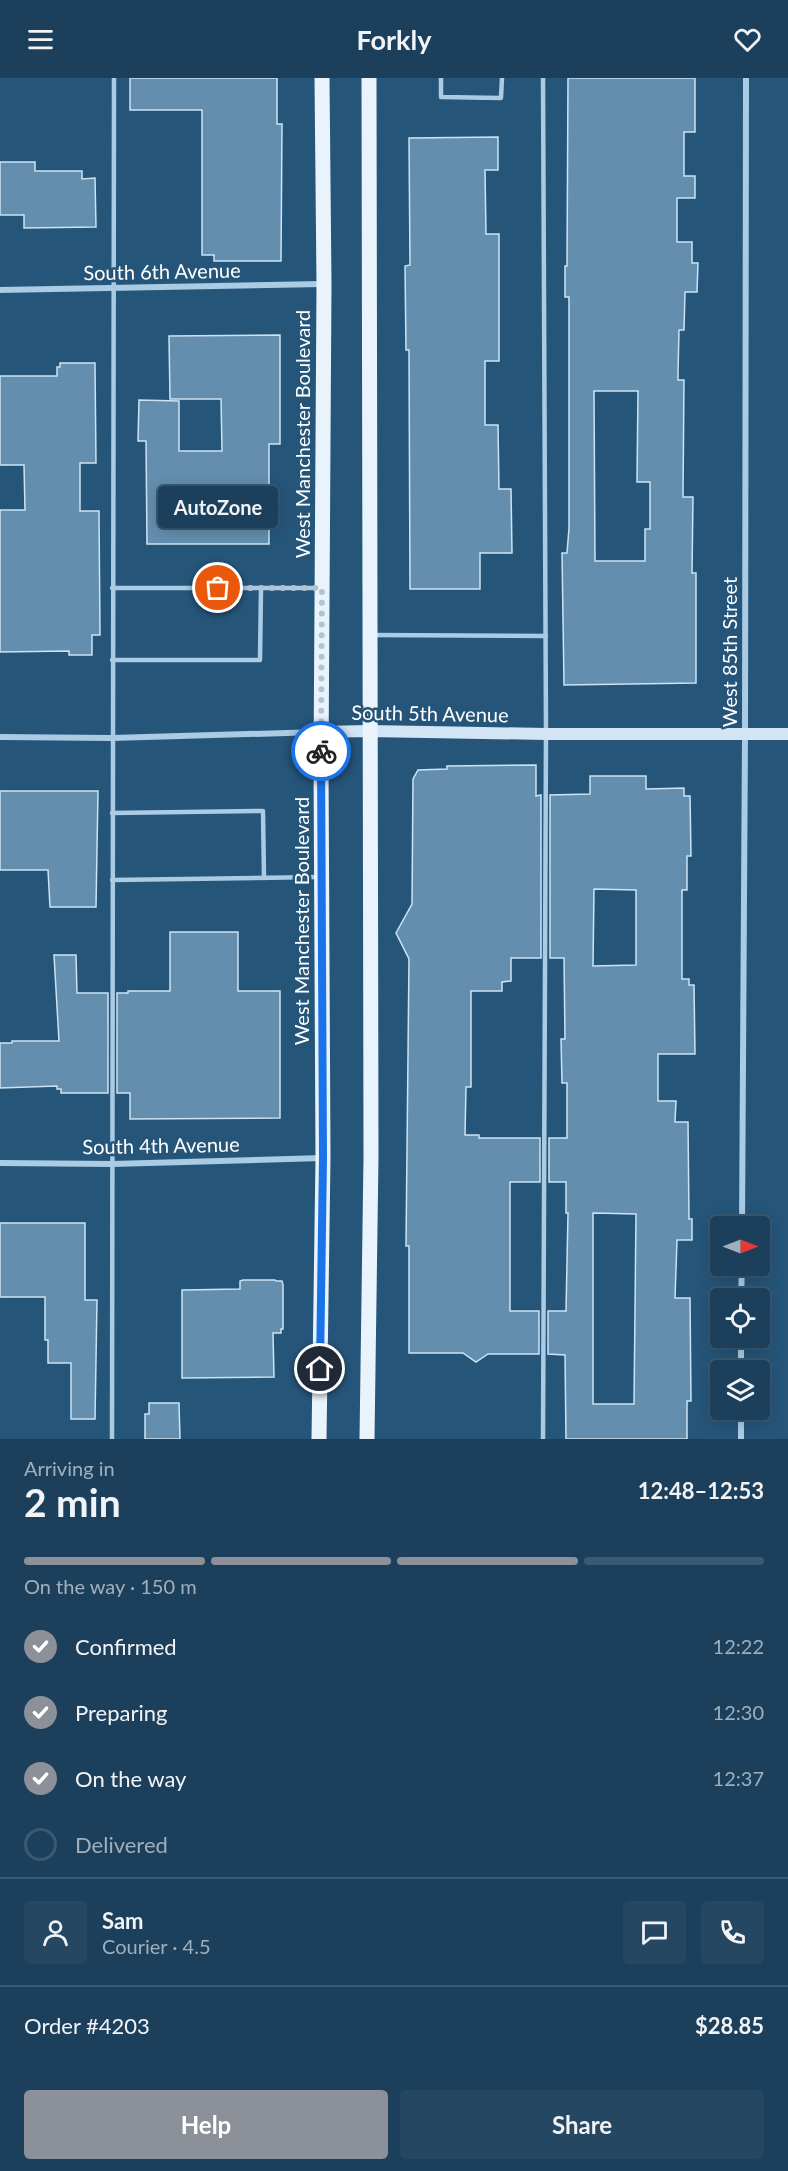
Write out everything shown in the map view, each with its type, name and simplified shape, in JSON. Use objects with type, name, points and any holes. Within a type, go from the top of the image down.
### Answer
[{"type":"main road","name":"West Manchester Boulevard","points":[[319,1439],[323,1158],[321,732],[324,284],[322,78]]},
{"type":"main road","points":[[367,1439],[371,1157],[369,78]]},
{"type":"street","name":"West 85th Street","points":[[742,1216],[746,78]]},
{"type":"street","name":"South 6th Avenue","points":[[0,290],[324,284]]},
{"type":"street","name":"South 5th Avenue","points":[[0,738],[112,738],[369,731],[788,734]]},
{"type":"street","name":"South 4th Avenue","points":[[0,1163],[112,1164],[323,1158]]},
{"type":"street","points":[[741,1420],[741,1439]]},
{"type":"lane","points":[[112,1439],[114,78]]},
{"type":"lane","points":[[441,78],[441,97],[501,98],[502,78]]},
{"type":"lane","points":[[543,78],[546,636],[543,1439]]},
{"type":"lane","points":[[112,588],[322,588]]},
{"type":"lane","points":[[112,660],[260,660],[261,588]]},
{"type":"lane","points":[[369,635],[546,636]]},
{"type":"lane","points":[[112,813],[263,811],[264,878]]},
{"type":"lane","points":[[112,880],[322,877]]},
{"type":"building","points":[[130,78],[277,78],[277,124],[282,124],[281,261],[214,261],[214,255],[202,255],[202,110],[130,110]]},
{"type":"building","points":[[568,78],[695,78],[695,132],[684,132],[684,176],[695,176],[695,198],[677,198],[677,242],[692,242],[692,263],[698,263],[697,292],[685,292],[684,330],[679,330],[678,374],[678,380],[684,380],[683,497],[693,497],[692,573],[696,573],[696,683],[564,685],[562,553],[567,553],[569,528],[569,297],[565,297],[565,266],[567,266]],"holes":[[[594,391],[638,391],[637,482],[650,482],[650,529],[645,529],[645,561],[595,561]]]},
{"type":"building","points":[[498,137],[498,170],[485,170],[486,234],[499,234],[499,361],[485,361],[485,425],[498,425],[499,489],[511,489],[512,553],[480,553],[480,589],[410,589],[409,350],[406,350],[405,266],[410,265],[409,138]]},
{"type":"building","points":[[0,162],[35,162],[35,171],[82,171],[82,179],[95,178],[96,227],[24,228],[24,215],[0,215]]},
{"type":"building","points":[[280,335],[280,444],[269,444],[269,544],[147,544],[146,441],[138,441],[139,400],[179,401],[179,451],[222,451],[221,399],[170,399],[169,336]]},
{"type":"building","points":[[60,363],[95,363],[96,463],[80,463],[80,511],[99,511],[100,635],[92,635],[92,655],[69,655],[69,651],[0,652],[0,510],[25,510],[24,465],[0,465],[0,376],[57,376],[57,367],[60,367]]},
{"type":"building","points":[[536,765],[536,796],[541,795],[541,958],[511,958],[511,981],[502,982],[502,991],[471,991],[471,1087],[466,1087],[465,1135],[479,1135],[479,1138],[540,1138],[540,1182],[510,1182],[510,1311],[539,1311],[539,1354],[488,1354],[476,1362],[463,1353],[409,1353],[409,1246],[406,1246],[409,959],[396,933],[412,904],[413,779],[418,770],[447,769],[447,766]]},
{"type":"building","points":[[590,776],[646,776],[646,789],[684,788],[684,796],[690,796],[691,856],[687,856],[687,890],[682,890],[682,979],[689,979],[689,985],[694,985],[695,1054],[658,1054],[658,1101],[676,1101],[675,1122],[688,1122],[689,1219],[692,1219],[692,1240],[677,1240],[675,1298],[690,1298],[691,1401],[687,1401],[687,1439],[566,1439],[565,1355],[548,1354],[548,1311],[566,1311],[568,1213],[566,1213],[566,1182],[549,1182],[549,1138],[567,1138],[567,1083],[562,1083],[561,1039],[565,1039],[564,958],[550,958],[550,795],[590,794]],"holes":[[[594,889],[636,890],[636,965],[593,966]],[[593,1213],[636,1214],[634,1404],[593,1404]]]},
{"type":"building","points":[[0,791],[98,791],[96,907],[50,907],[48,870],[0,870]]},
{"type":"building","points":[[170,932],[238,932],[238,991],[280,991],[280,1118],[130,1119],[130,1093],[117,1093],[117,993],[170,991]]},
{"type":"building","points":[[54,955],[76,955],[77,993],[108,993],[108,1093],[61,1093],[61,1089],[57,1089],[57,1086],[0,1088],[0,1043],[59,1041]]},
{"type":"building","points":[[0,1223],[85,1223],[85,1300],[97,1300],[95,1419],[71,1419],[71,1363],[48,1363],[48,1340],[45,1340],[45,1297],[0,1297]]},
{"type":"building","points":[[240,1281],[282,1281],[283,1329],[281,1333],[273,1333],[274,1377],[182,1378],[182,1290],[240,1289]]},
{"type":"building","points":[[149,1403],[179,1403],[180,1439],[145,1439],[145,1414],[149,1414]]},
{"type":"way so far","points":[[218,588],[322,588],[321,751]]},
{"type":"place","name":"AutoZone","points":[[218,588]]},
{"type":"route","points":[[320,1369],[323,1158],[321,751]]}]
